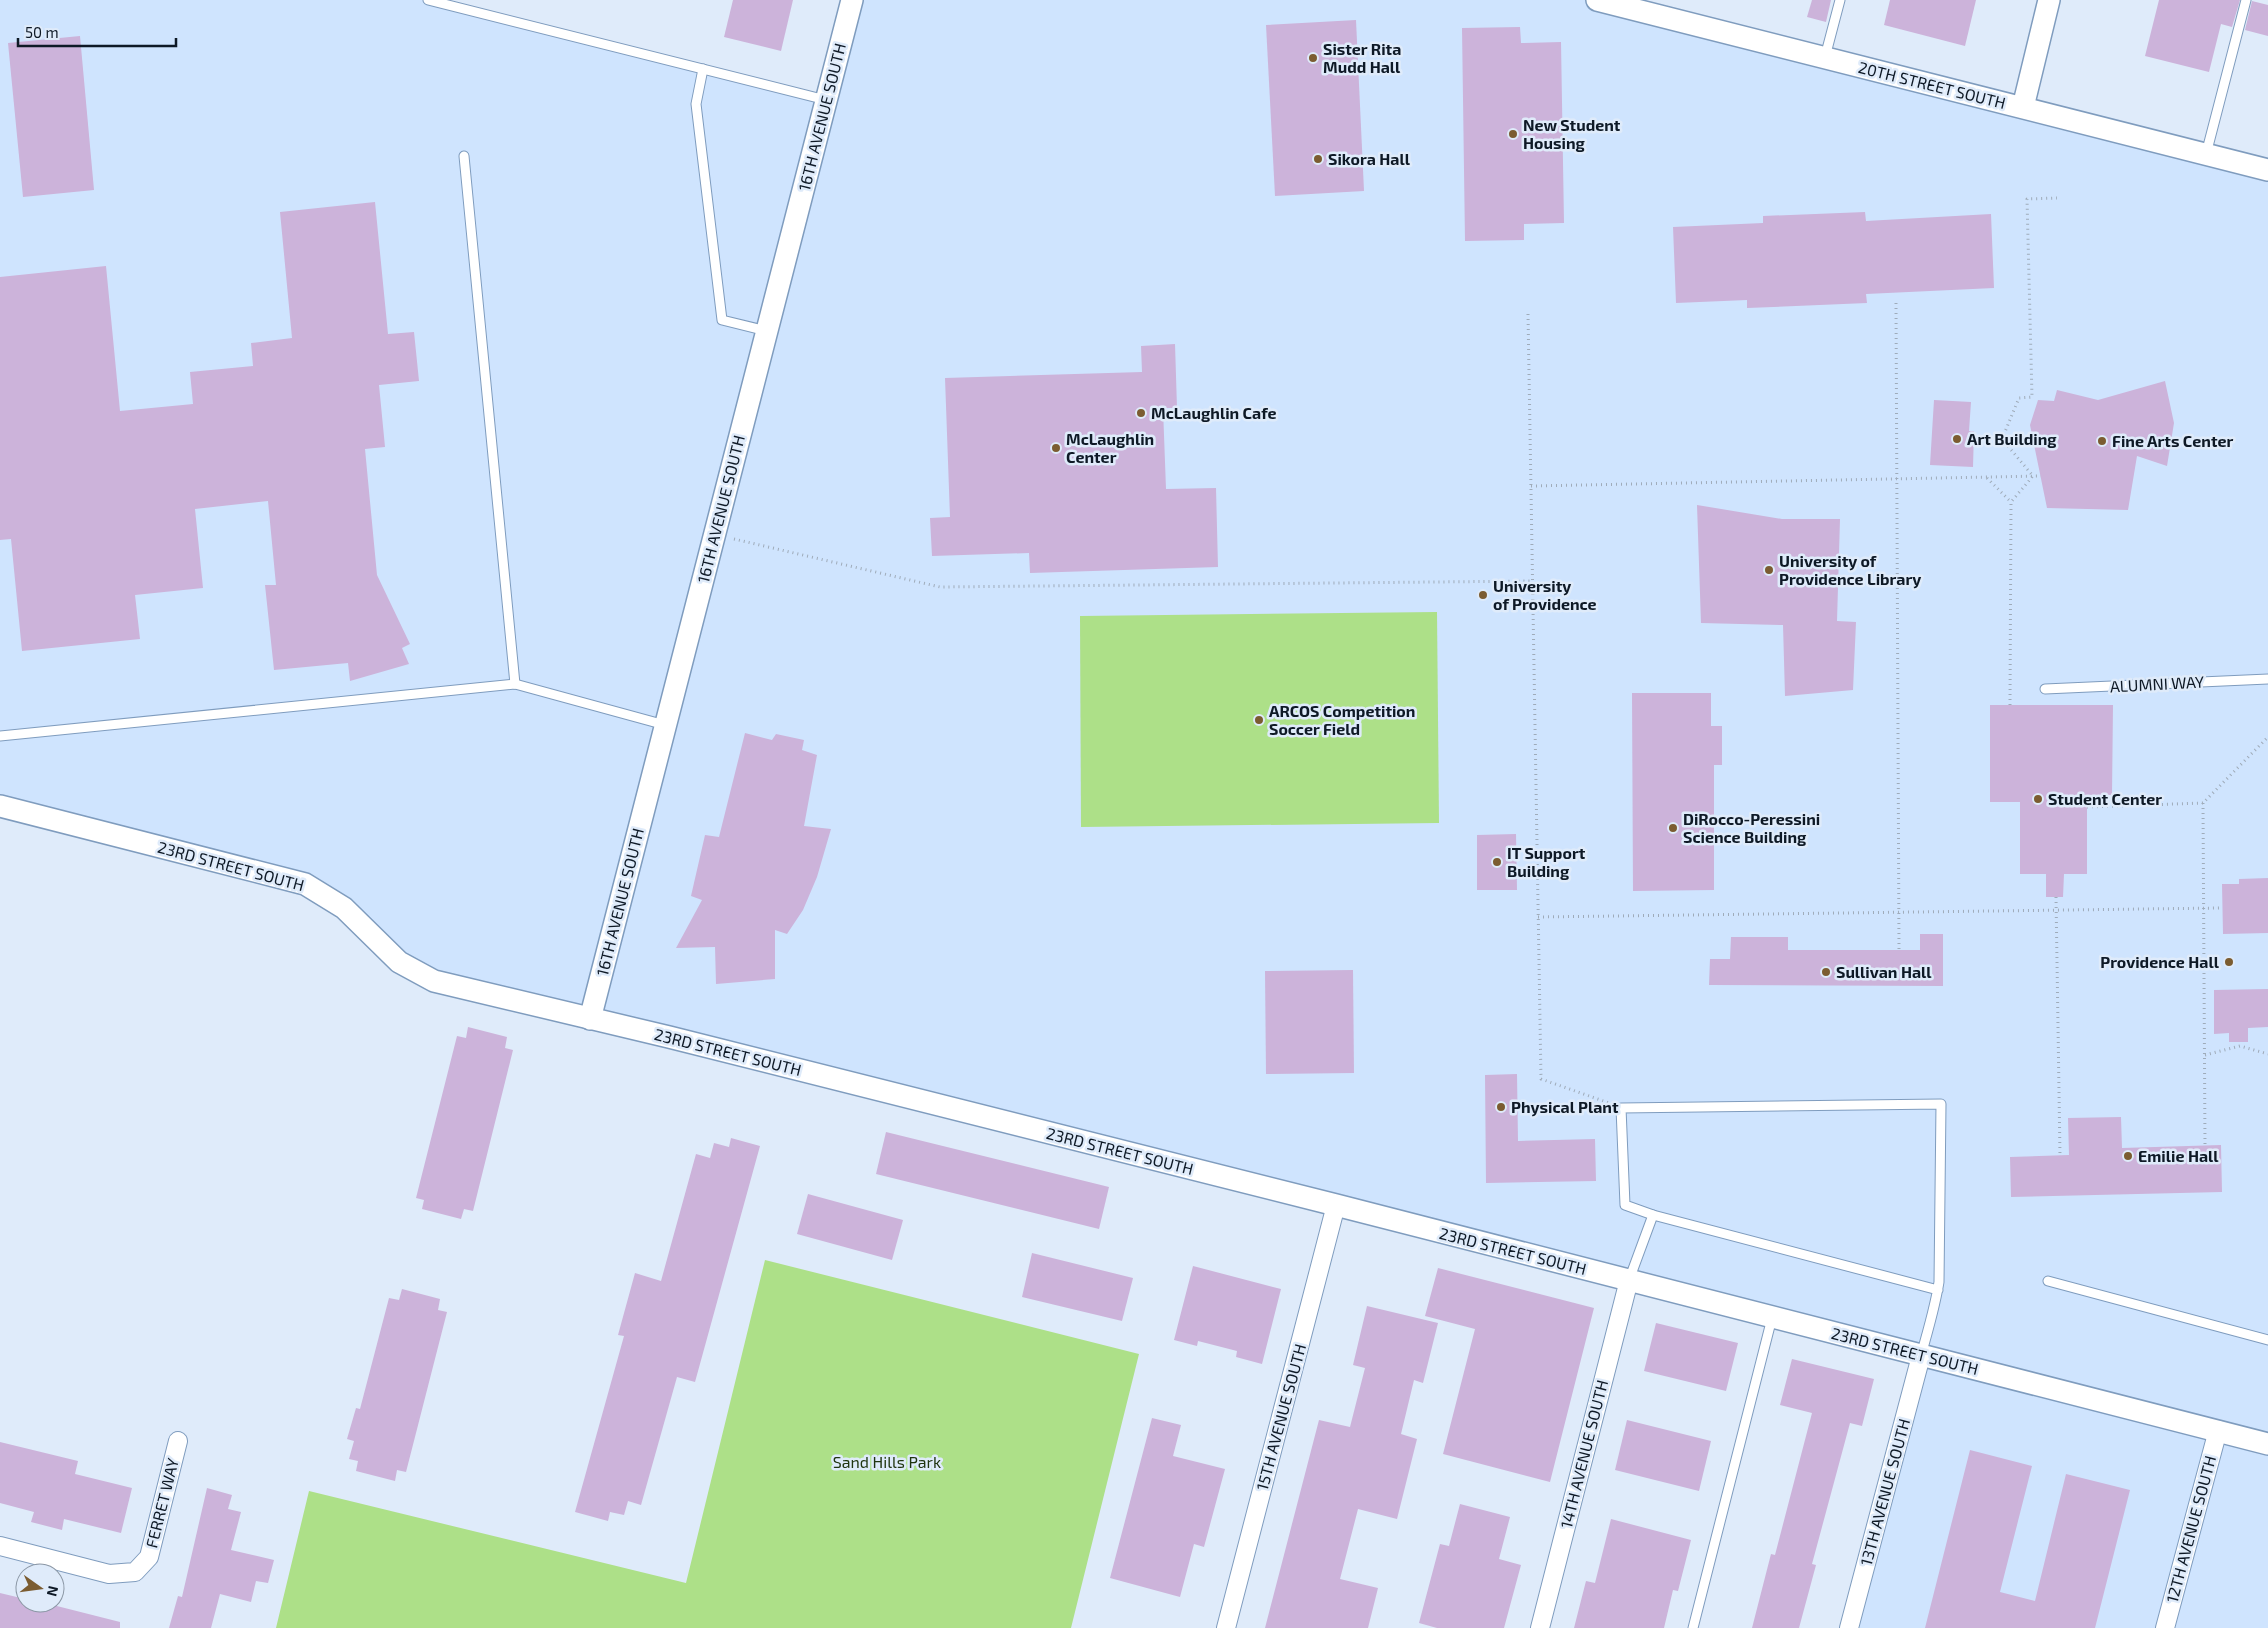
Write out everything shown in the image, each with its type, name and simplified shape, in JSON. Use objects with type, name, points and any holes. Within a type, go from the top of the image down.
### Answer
[{"type":"street","name":"16TH AVENUE SOUTH","points":[[590,1019],[852,0]]},
{"type":"street","name":"20TH STREET SOUTH","points":[[1597,0],[1644,6],[1824,58],[2268,170]]},
{"type":"street","points":[[2023,107],[2049,0]]},
{"type":"street","name":"23RD STREET SOUTH","points":[[0,806],[305,884],[344,908],[400,962],[434,981],[1336,1205],[2268,1444]]},
{"type":"street","name":"15TH AVENUE SOUTH","points":[[1226,1628],[1336,1205]]},
{"type":"street","name":"14TH AVENUE SOUTH","points":[[1540,1628],[1629,1280]]},
{"type":"street","name":"13TH AVENUE SOUTH","points":[[1849,1628],[1921,1356]]},
{"type":"street","name":"12TH AVENUE SOUTH","points":[[2165,1628],[2218,1430]]},
{"type":"street","name":"FERRET WAY","points":[[0,1546],[109,1574],[135,1572],[149,1556],[178,1441]]},
{"type":"lane","points":[[428,0],[826,100]]},
{"type":"lane","points":[[1824,58],[1840,0]]},
{"type":"lane","points":[[2206,154],[2246,0]]},
{"type":"lane","points":[[703,69],[696,104],[722,320],[767,331]]},
{"type":"lane","points":[[464,156],[516,684]]},
{"type":"lane","name":"ALUMNI WAY","points":[[2045,689],[2268,679]]},
{"type":"lane","points":[[0,736],[516,684],[665,726]]},
{"type":"lane","points":[[1921,1356],[1938,1290],[1941,1104],[1621,1108],[1625,1205],[1653,1215],[1938,1290]]},
{"type":"lane","points":[[1629,1280],[1653,1215]]},
{"type":"lane","points":[[2048,1281],[2268,1340]]},
{"type":"lane","points":[[1693,1628],[1772,1317]]},
{"type":"path","points":[[2033,476],[2002,439],[2018,398],[2032,397],[2026,199],[2057,198]]},
{"type":"path","points":[[1896,302],[1899,950]]},
{"type":"path","points":[[1528,314],[1541,1079],[1621,1108]]},
{"type":"path","points":[[2010,705],[2011,502],[2033,476]]},
{"type":"path","points":[[1531,486],[2041,476]]},
{"type":"path","points":[[1986,477],[2011,502]]},
{"type":"path","points":[[714,534],[940,587],[1532,580]]},
{"type":"path","points":[[2087,807],[2203,803],[2268,737]]},
{"type":"path","points":[[2203,803],[2206,1146]]},
{"type":"path","points":[[2056,897],[2060,1156]]},
{"type":"path","points":[[1538,917],[2219,908]]},
{"type":"path","points":[[2205,1055],[2240,1046],[2268,1054]]},
{"type":"shaded area","name":"University of Providence","points":[[0,0],[429,0],[826,100],[852,0],[1606,0],[2268,171],[2268,1628],[1849,1628],[1921,1356],[434,981],[305,884],[0,806]]},
{"type":"green space","name":"ARCOS Competition Soccer Field","points":[[1437,612],[1439,823],[1081,827],[1080,616]]},
{"type":"green space","name":"Sand Hills Park","points":[[765,1260],[1139,1354],[1071,1628],[276,1628],[309,1491],[686,1583]]},
{"type":"building","points":[[733,0],[793,0],[781,51],[724,37]]},
{"type":"building","points":[[1812,0],[1831,0],[1826,22],[1807,17]]},
{"type":"building","points":[[1890,0],[1976,0],[1965,46],[1884,25]]},
{"type":"building","points":[[2159,0],[2240,0],[2232,27],[2221,24],[2209,72],[2145,56]]},
{"type":"building","points":[[2252,1],[2268,5],[2268,36],[2245,30]]},
{"type":"building","points":[[1356,20],[1364,191],[1275,196],[1266,25]]},
{"type":"building","name":"New Student Housing","points":[[1520,27],[1521,43],[1561,42],[1564,223],[1524,224],[1524,240],[1465,241],[1462,28]]},
{"type":"building","points":[[80,36],[94,190],[23,197],[8,43]]},
{"type":"building","points":[[375,202],[388,334],[414,332],[419,381],[379,385],[385,447],[365,449],[377,575],[410,644],[402,648],[409,664],[350,681],[348,663],[274,670],[265,585],[276,585],[268,501],[195,509],[203,588],[135,595],[140,639],[22,651],[11,539],[0,540],[0,277],[106,266],[120,411],[193,404],[190,372],[253,366],[251,343],[292,338],[280,212]]},
{"type":"building","points":[[1865,212],[1866,221],[1991,214],[1994,288],[1866,294],[1867,303],[1747,308],[1747,300],[1676,303],[1673,227],[1763,223],[1763,216]]},
{"type":"building","name":"McLaughlin Center","points":[[1175,344],[1177,408],[1163,408],[1166,489],[1216,488],[1218,567],[1030,573],[1029,553],[932,556],[930,518],[950,517],[945,378],[1142,372],[1141,346]]},
{"type":"building","name":"Fine Arts Center","points":[[2165,381],[2174,423],[2167,466],[2137,456],[2128,510],[2047,508],[2030,425],[2038,400],[2054,401],[2057,390],[2098,400]]},
{"type":"building","name":"Art Building","points":[[1934,400],[1971,402],[1969,431],[1974,431],[1973,467],[1930,465]]},
{"type":"building","name":"University of Providence Library","points":[[1697,505],[1782,519],[1840,519],[1837,621],[1856,622],[1853,690],[1785,696],[1783,625],[1701,623]]},
{"type":"building","name":"DiRocco-Peressini Science Building","points":[[1632,693],[1711,693],[1711,726],[1722,726],[1722,765],[1714,765],[1714,890],[1633,891]]},
{"type":"building","name":"Student Center","points":[[1990,705],[2113,705],[2112,795],[2087,795],[2087,874],[2064,874],[2063,897],[2046,897],[2046,874],[2020,874],[2020,802],[1990,802]]},
{"type":"building","points":[[745,733],[772,740],[776,734],[804,740],[802,750],[817,755],[804,826],[831,829],[817,877],[803,910],[787,934],[775,930],[775,979],[716,984],[715,947],[676,948],[702,900],[691,896],[705,835],[719,837]]},
{"type":"building","name":"IT Support Building","points":[[1516,834],[1517,890],[1477,890],[1477,835]]},
{"type":"building","points":[[2268,878],[2268,933],[2223,934],[2222,884],[2239,884],[2239,879]]},
{"type":"building","name":"Sullivan Hall","points":[[1920,934],[1943,934],[1943,986],[1709,985],[1710,959],[1730,959],[1731,937],[1788,937],[1788,950],[1920,950]]},
{"type":"building","points":[[1353,970],[1354,1073],[1266,1074],[1265,971]]},
{"type":"building","name":"Providence Hall","points":[[2268,989],[2268,1027],[2248,1028],[2248,1042],[2229,1042],[2229,1033],[2214,1034],[2214,990]]},
{"type":"building","points":[[468,1027],[507,1037],[505,1048],[513,1050],[473,1211],[464,1209],[461,1219],[422,1209],[424,1200],[416,1198],[457,1036],[466,1038]]},
{"type":"building","name":"Physical Plant","points":[[1517,1074],[1518,1141],[1595,1139],[1596,1181],[1486,1183],[1485,1075]]},
{"type":"building","name":"Emilie Hall","points":[[2121,1117],[2122,1148],[2221,1145],[2222,1192],[2011,1197],[2010,1157],[2069,1155],[2068,1118]]},
{"type":"building","points":[[886,1132],[1109,1187],[1099,1229],[876,1174]]},
{"type":"building","points":[[731,1138],[760,1146],[695,1382],[677,1377],[641,1505],[628,1501],[624,1515],[610,1512],[608,1521],[575,1512],[624,1336],[618,1335],[635,1273],[661,1281],[696,1154],[710,1158],[714,1143],[729,1147]]},
{"type":"building","points":[[808,1194],[903,1220],[892,1260],[797,1234]]},
{"type":"building","points":[[1032,1253],[1133,1278],[1122,1321],[1022,1297]]},
{"type":"building","points":[[1193,1266],[1281,1289],[1262,1364],[1236,1357],[1237,1351],[1198,1341],[1197,1346],[1174,1340]]},
{"type":"building","points":[[1438,1268],[1594,1308],[1550,1482],[1443,1454],[1475,1329],[1425,1316]]},
{"type":"building","points":[[402,1289],[440,1299],[438,1310],[447,1312],[406,1472],[397,1470],[395,1481],[356,1471],[358,1461],[349,1459],[354,1441],[347,1439],[356,1408],[360,1409],[389,1298],[399,1300]]},
{"type":"building","points":[[1367,1306],[1438,1323],[1423,1383],[1414,1380],[1401,1434],[1417,1439],[1397,1519],[1358,1509],[1340,1579],[1378,1588],[1368,1628],[1265,1628],[1319,1420],[1350,1427],[1365,1368],[1353,1365]]},
{"type":"building","points":[[1656,1323],[1738,1343],[1726,1391],[1644,1371]]},
{"type":"building","points":[[1792,1359],[1874,1379],[1862,1426],[1850,1423],[1812,1564],[1816,1565],[1799,1628],[1752,1628],[1771,1554],[1775,1555],[1812,1413],[1780,1405]]},
{"type":"building","points":[[1152,1418],[1181,1425],[1173,1456],[1225,1469],[1204,1547],[1194,1544],[1180,1597],[1110,1578]]},
{"type":"building","points":[[1627,1420],[1711,1441],[1699,1491],[1615,1470]]},
{"type":"building","points":[[0,1442],[78,1461],[75,1474],[132,1488],[121,1533],[64,1519],[62,1530],[31,1522],[34,1512],[0,1503]]},
{"type":"building","points":[[1970,1450],[2032,1466],[2000,1592],[2035,1601],[2066,1474],[2130,1490],[2095,1628],[1925,1628]]},
{"type":"building","points":[[207,1488],[232,1495],[228,1509],[241,1512],[231,1550],[274,1560],[268,1583],[256,1581],[251,1602],[220,1594],[211,1628],[169,1628],[178,1596],[182,1597]]},
{"type":"building","points":[[1460,1504],[1510,1517],[1499,1559],[1521,1565],[1504,1628],[1437,1628],[1419,1623],[1440,1544],[1449,1546]]},
{"type":"building","points":[[1611,1519],[1691,1540],[1678,1591],[1673,1590],[1664,1628],[1574,1628],[1586,1581],[1595,1583]]},
{"type":"building","points":[[0,1593],[15,1597],[15,1613],[65,1613],[65,1608],[120,1622],[120,1628],[0,1628]]},
{"type":"place","name":"Sister Rita Mudd Hall","points":[[1313,58]]},
{"type":"place","name":"New Student Housing","points":[[1513,134]]},
{"type":"place","name":"Sikora Hall","points":[[1318,159]]},
{"type":"place","name":"McLaughlin Cafe","points":[[1141,413]]},
{"type":"place","name":"Art Building","points":[[1957,439]]},
{"type":"place","name":"Fine Arts Center","points":[[2102,441]]},
{"type":"place","name":"McLaughlin Center","points":[[1056,448]]},
{"type":"place","name":"University of Providence Library","points":[[1769,570]]},
{"type":"place","name":"University of Providence","points":[[1483,595]]},
{"type":"place","name":"ARCOS Competition Soccer Field","points":[[1259,720]]},
{"type":"place","name":"Student Center","points":[[2038,799]]},
{"type":"place","name":"DiRocco-Peressini Science Building","points":[[1673,828]]},
{"type":"place","name":"IT Support Building","points":[[1497,862]]},
{"type":"place","name":"Providence Hall","points":[[2229,962]]},
{"type":"place","name":"Sullivan Hall","points":[[1826,972]]},
{"type":"place","name":"Physical Plant","points":[[1501,1107]]},
{"type":"place","name":"Emilie Hall","points":[[2128,1156]]}]
